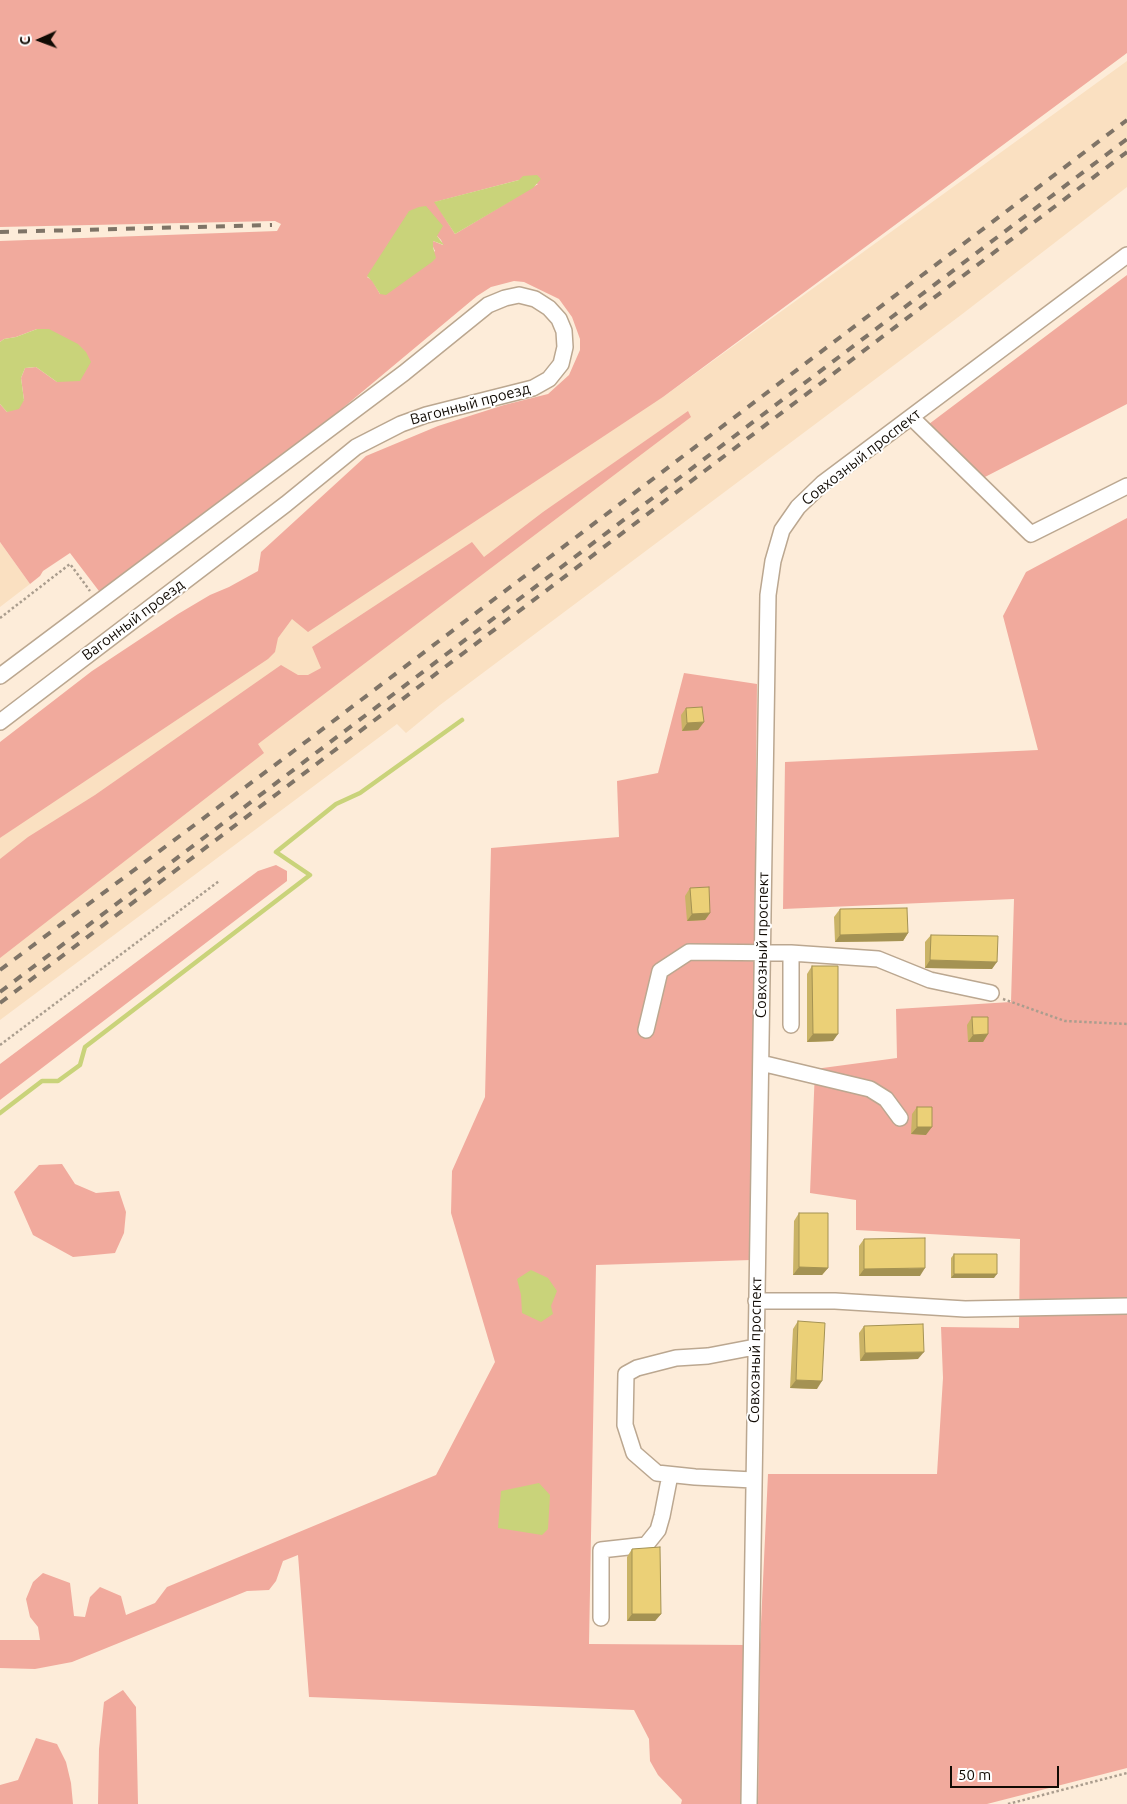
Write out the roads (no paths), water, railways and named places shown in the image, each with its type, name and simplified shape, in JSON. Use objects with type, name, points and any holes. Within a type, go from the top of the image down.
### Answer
[{"type":"street","name":"Совхозный проспект","points":[[749,1804],[768,595],[773,561],[782,530],[798,507],[823,483],[1127,255]]},
{"type":"street","name":"Вагонный проезд","points":[[0,676],[404,373],[488,305],[504,298],[518,296],[535,299],[550,308],[559,319],[564,331],[565,347],[561,364],[549,379],[533,388],[426,415],[378,434],[356,447],[286,504],[0,722]]},
{"type":"street","points":[[911,417],[1031,534],[1127,486]]},
{"type":"street","points":[[646,1030],[660,971],[689,952],[791,953],[878,959],[930,980],[991,993]]},
{"type":"street","points":[[791,953],[791,1026]]},
{"type":"street","points":[[761,1063],[870,1088],[886,1099],[900,1118]]},
{"type":"street","points":[[756,1300],[835,1301],[965,1309],[1127,1306]]},
{"type":"street","points":[[753,1480],[657,1474],[634,1453],[625,1425],[626,1374],[637,1368],[676,1358],[708,1356],[755,1347]]},
{"type":"street","points":[[600,1618],[601,1550],[646,1545],[658,1530],[670,1475]]},
{"type":"waterway","points":[[0,1113],[42,1081],[58,1081],[80,1065],[85,1047],[310,875],[276,852],[336,804],[360,793],[462,720]]},
{"type":"railway","points":[[0,970],[295,750],[1127,120]]},
{"type":"railway","points":[[0,992],[1127,139]]},
{"type":"railway","points":[[0,1003],[1127,152]]},
{"type":"railway","points":[[0,232],[272,225]]}]
